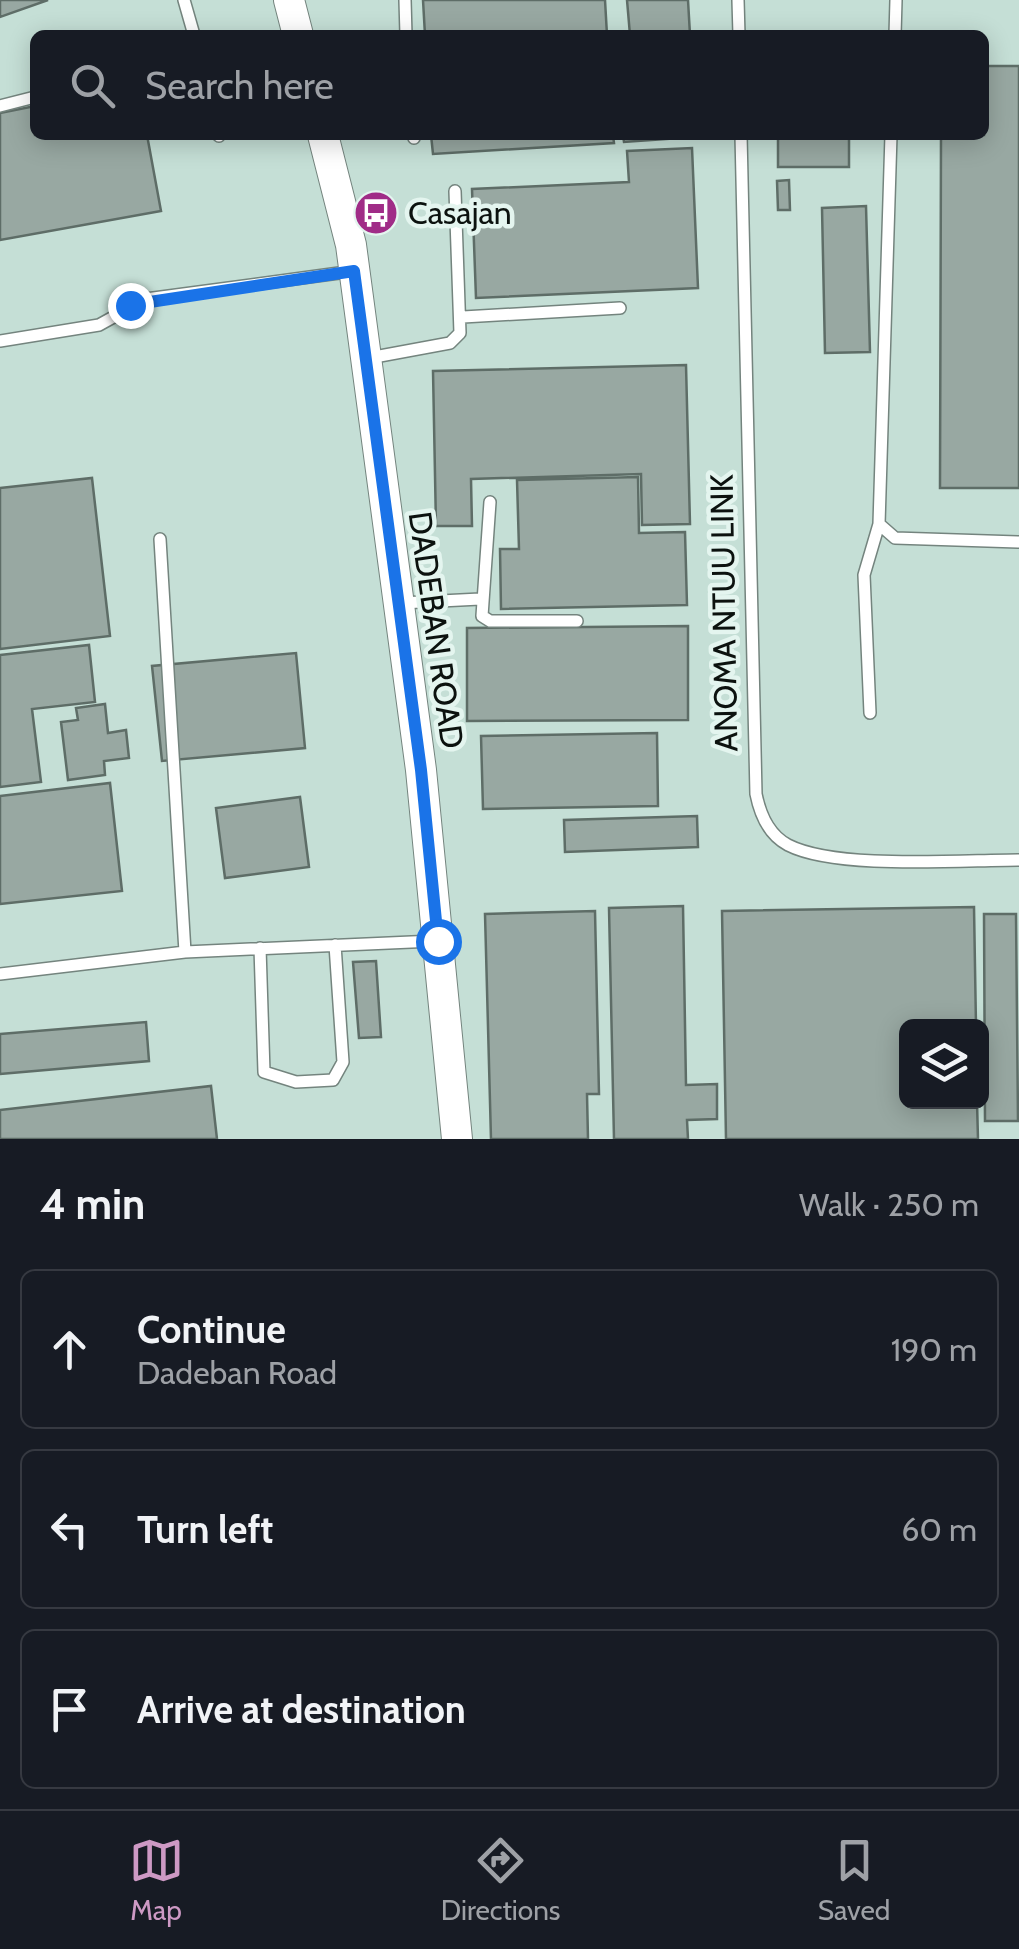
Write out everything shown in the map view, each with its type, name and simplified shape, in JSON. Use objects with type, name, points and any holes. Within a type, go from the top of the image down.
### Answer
[{"type":"street","points":[[289,0],[295,30]]},
{"type":"street","name":"DADEBAN ROAD","points":[[325,140],[354,271],[421,770],[457,1139]]},
{"type":"lane","points":[[184,0],[193,30]]},
{"type":"lane","points":[[406,0],[406,30]]},
{"type":"lane","points":[[738,0],[739,30]]},
{"type":"lane","points":[[895,30],[896,0]]},
{"type":"lane","points":[[0,106],[30,98]]},
{"type":"lane","name":"ANOMA NTUU LINK","points":[[741,140],[756,794],[763,817],[786,844],[828,856],[1019,860]]},
{"type":"lane","points":[[870,714],[864,574],[878,524],[892,140]]},
{"type":"lane","points":[[365,358],[450,342],[460,333],[463,318],[456,192]]},
{"type":"lane","points":[[0,341],[99,325],[146,299],[354,271]]},
{"type":"lane","points":[[463,318],[620,308]]},
{"type":"lane","points":[[490,502],[480,599],[482,616],[487,620],[577,621]]},
{"type":"lane","points":[[878,524],[895,538],[1019,542]]},
{"type":"lane","points":[[160,540],[186,952]]},
{"type":"lane","points":[[397,603],[480,599]]},
{"type":"lane","points":[[0,974],[186,952],[438,941]]},
{"type":"lane","points":[[260,948],[264,1072],[296,1082],[334,1080],[344,1062],[335,945]]},
{"type":"shaded area","points":[[0,0],[1019,0],[1019,1139],[0,1139]]},
{"type":"building","points":[[0,0],[48,0],[0,17]]},
{"type":"building","points":[[423,0],[605,0],[607,30],[425,30]]},
{"type":"building","points":[[627,0],[688,0],[690,30],[630,30]]},
{"type":"building","points":[[989,66],[1019,66],[1019,488],[940,488],[941,140],[989,140]]},
{"type":"building","points":[[30,107],[30,140],[148,140],[161,211],[0,240],[0,113]]},
{"type":"building","points":[[432,140],[614,143],[433,154]]},
{"type":"building","points":[[778,140],[849,140],[849,167],[778,167]]},
{"type":"building","points":[[692,148],[698,288],[476,298],[472,189],[629,182],[627,151]]},
{"type":"building","points":[[789,180],[790,210],[778,210],[777,181]]},
{"type":"building","points":[[866,206],[870,352],[825,353],[822,208]]},
{"type":"building","points":[[686,365],[690,524],[642,525],[641,474],[471,479],[472,526],[436,526],[433,371]]},
{"type":"building","points":[[638,477],[639,533],[685,532],[687,605],[501,609],[500,549],[519,549],[517,480]]},
{"type":"building","points":[[92,478],[110,636],[0,649],[0,488]]},
{"type":"building","points":[[688,626],[688,720],[467,721],[467,628]]},
{"type":"building","points":[[89,645],[95,702],[32,709],[41,782],[0,787],[0,655]]},
{"type":"building","points":[[296,653],[305,748],[162,761],[152,666]]},
{"type":"building","points":[[105,704],[108,733],[126,730],[129,758],[104,761],[105,775],[68,780],[61,722],[78,720],[76,708]]},
{"type":"building","points":[[657,733],[658,806],[483,809],[481,736]]},
{"type":"building","points":[[110,783],[122,891],[0,904],[0,796]]},
{"type":"building","points":[[300,797],[309,867],[225,878],[216,808]]},
{"type":"building","points":[[697,816],[698,847],[565,852],[564,820]]},
{"type":"building","points":[[683,906],[686,1085],[717,1084],[717,1119],[687,1120],[688,1139],[614,1139],[609,908]]},
{"type":"building","points":[[974,907],[976,1019],[899,1019],[899,1109],[977,1109],[978,1139],[726,1139],[722,911]]},
{"type":"building","points":[[595,911],[599,1094],[587,1094],[588,1139],[491,1139],[485,914]]},
{"type":"building","points":[[984,914],[1016,914],[1018,1121],[985,1121],[985,1109],[989,1109],[989,1019],[985,1019]]},
{"type":"building","points":[[376,961],[381,1037],[359,1038],[353,962]]},
{"type":"building","points":[[146,1022],[149,1061],[0,1074],[0,1034]]},
{"type":"building","points":[[211,1086],[217,1139],[0,1139],[0,1110]]},
{"type":"place","name":"Casajan","points":[[376,213]]},
{"type":"route","points":[[130,305],[146,299],[354,271],[421,770],[438,941]]}]
